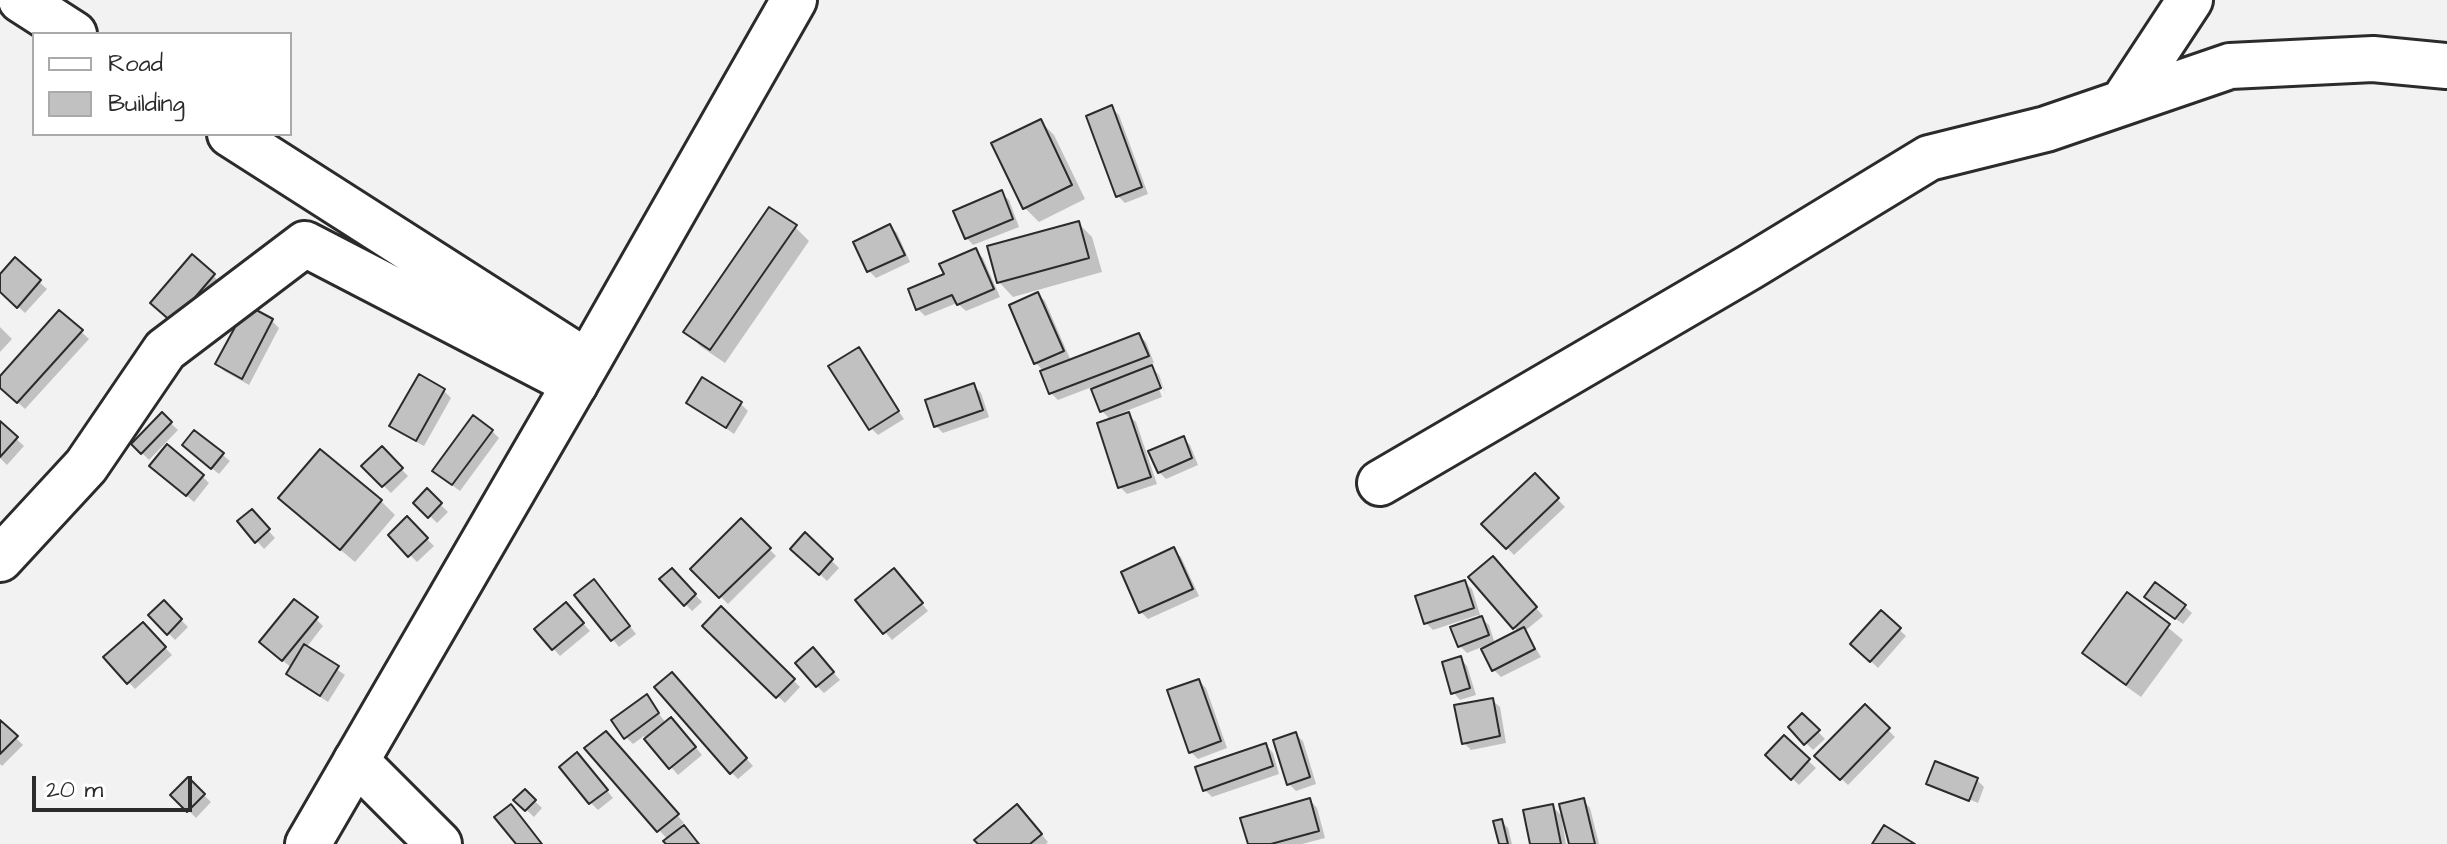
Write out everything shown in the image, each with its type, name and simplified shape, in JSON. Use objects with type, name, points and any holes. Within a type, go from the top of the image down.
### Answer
[{"type":"street","points":[[21,0],[71,32]]},
{"type":"street","points":[[308,844],[794,0]]},
{"type":"street","points":[[2123,102],[2190,0]]},
{"type":"street","points":[[1380,483],[1750,267],[1929,158],[2046,129],[2230,66],[2373,59],[2447,66]]},
{"type":"street","points":[[233,136],[581,373]]},
{"type":"street","points":[[0,559],[86,466],[165,350],[305,244],[581,373]]},
{"type":"street","points":[[356,761],[439,844]]},
{"type":"building","points":[[1112,105],[1142,187],[1116,197],[1086,116]]},
{"type":"building","points":[[1041,119],[1072,185],[1023,209],[991,143]]},
{"type":"building","points":[[1002,190],[1013,219],[965,239],[953,211]]},
{"type":"building","points":[[769,207],[797,225],[710,350],[683,332]]},
{"type":"building","points":[[1079,221],[1089,258],[997,283],[987,246]]},
{"type":"building","points":[[890,224],[905,255],[867,272],[853,242]]},
{"type":"building","points":[[976,248],[994,289],[957,305],[952,295],[916,310],[908,289],[944,274],[939,264]]},
{"type":"building","points":[[192,254],[215,274],[173,323],[150,303]]},
{"type":"building","points":[[15,257],[41,280],[17,308],[0,292],[0,274]]},
{"type":"building","points":[[1038,292],[1064,351],[1034,364],[1009,305]]},
{"type":"building","points":[[247,305],[273,319],[242,379],[215,364]]},
{"type":"building","points":[[59,310],[83,330],[17,403],[0,388],[0,376]]},
{"type":"building","points":[[1139,333],[1149,356],[1049,394],[1040,371]]},
{"type":"building","points":[[859,347],[899,411],[869,430],[828,366]]},
{"type":"building","points":[[1152,365],[1161,388],[1100,412],[1091,389]]},
{"type":"building","points":[[419,374],[445,389],[416,441],[389,426]]},
{"type":"building","points":[[702,377],[742,402],[726,428],[686,403]]},
{"type":"building","points":[[974,383],[983,410],[934,427],[925,400]]},
{"type":"building","points":[[162,412],[172,422],[141,454],[131,444]]},
{"type":"building","points":[[1129,412],[1151,477],[1118,488],[1097,423]]},
{"type":"building","points":[[473,415],[493,430],[452,485],[432,471]]},
{"type":"building","points":[[0,421],[18,437],[0,457]]},
{"type":"building","points":[[194,430],[224,453],[211,469],[182,445]]},
{"type":"building","points":[[1184,436],[1192,458],[1158,473],[1148,451]]},
{"type":"building","points":[[167,444],[204,475],[186,496],[149,466]]},
{"type":"building","points":[[382,446],[403,468],[382,487],[361,466]]},
{"type":"building","points":[[320,449],[382,500],[340,550],[278,498]]},
{"type":"building","points":[[1535,473],[1559,498],[1506,549],[1481,524]]},
{"type":"building","points":[[427,488],[442,503],[428,518],[413,503]]},
{"type":"building","points":[[252,509],[270,529],[255,543],[237,521]]},
{"type":"building","points":[[407,516],[428,538],[408,557],[388,535]]},
{"type":"building","points":[[741,518],[771,548],[719,598],[690,569]]},
{"type":"building","points":[[805,532],[833,559],[819,575],[790,549]]},
{"type":"building","points":[[1174,547],[1193,589],[1139,613],[1121,572]]},
{"type":"building","points":[[1493,556],[1537,607],[1513,629],[1468,577]]},
{"type":"building","points":[[672,568],[696,594],[684,606],[659,579]]},
{"type":"building","points":[[894,568],[923,603],[883,634],[855,600]]},
{"type":"building","points":[[594,579],[630,626],[611,641],[574,595]]},
{"type":"building","points":[[1465,580],[1474,608],[1424,624],[1415,596]]},
{"type":"building","points":[[2155,582],[2186,605],[2175,619],[2144,597]]},
{"type":"building","points":[[2127,592],[2170,624],[2126,685],[2082,653]]},
{"type":"building","points":[[294,599],[318,617],[282,661],[259,642]]},
{"type":"building","points":[[164,600],[182,619],[167,635],[148,615]]},
{"type":"building","points":[[566,602],[584,623],[552,650],[534,629]]},
{"type":"building","points":[[721,606],[795,679],[776,698],[702,626]]},
{"type":"building","points":[[1881,610],[1901,628],[1870,662],[1850,644]]},
{"type":"building","points":[[1482,616],[1489,635],[1458,647],[1450,627]]},
{"type":"building","points":[[143,622],[166,647],[127,684],[103,657]]},
{"type":"building","points":[[1524,627],[1535,649],[1492,671],[1481,649]]},
{"type":"building","points":[[304,644],[339,666],[320,696],[286,674]]},
{"type":"building","points":[[813,647],[834,672],[816,687],[795,663]]},
{"type":"building","points":[[1461,656],[1470,688],[1451,694],[1442,662]]},
{"type":"building","points":[[672,672],[747,758],[730,774],[654,687]]},
{"type":"building","points":[[1199,679],[1221,741],[1189,753],[1167,690]]},
{"type":"building","points":[[647,694],[659,713],[624,739],[611,720]]},
{"type":"building","points":[[1493,698],[1500,736],[1462,744],[1454,705]]},
{"type":"building","points":[[1865,704],[1890,728],[1840,780],[1814,756]]},
{"type":"building","points":[[1802,713],[1820,730],[1804,745],[1788,727]]},
{"type":"building","points":[[671,717],[696,747],[669,769],[644,739]]},
{"type":"building","points":[[0,720],[18,736],[0,754]]},
{"type":"building","points":[[606,731],[679,814],[657,832],[584,748]]},
{"type":"building","points":[[1296,732],[1310,777],[1287,785],[1273,740]]},
{"type":"building","points":[[1784,735],[1810,759],[1791,780],[1765,755]]},
{"type":"building","points":[[1266,743],[1273,766],[1203,791],[1195,767]]},
{"type":"building","points":[[577,752],[608,790],[589,804],[559,767]]},
{"type":"building","points":[[1935,761],[1978,778],[1969,801],[1926,784]]},
{"type":"building","points":[[188,777],[205,794],[187,812],[170,795]]},
{"type":"building","points":[[525,789],[536,800],[525,811],[513,800]]},
{"type":"building","points":[[1310,798],[1319,831],[1271,844],[1248,844],[1240,818]]},
{"type":"building","points":[[1584,798],[1595,844],[1569,844],[1559,804]]},
{"type":"building","points":[[511,804],[542,844],[516,844],[494,817]]},
{"type":"building","points":[[1017,804],[1042,834],[1030,844],[978,844],[974,840]]},
{"type":"building","points":[[1553,804],[1561,844],[1530,844],[1523,810]]},
{"type":"building","points":[[1502,819],[1508,844],[1499,844],[1493,821]]},
{"type":"building","points":[[684,825],[699,844],[666,844],[663,841]]},
{"type":"building","points":[[1884,825],[1915,844],[1872,844]]}]
